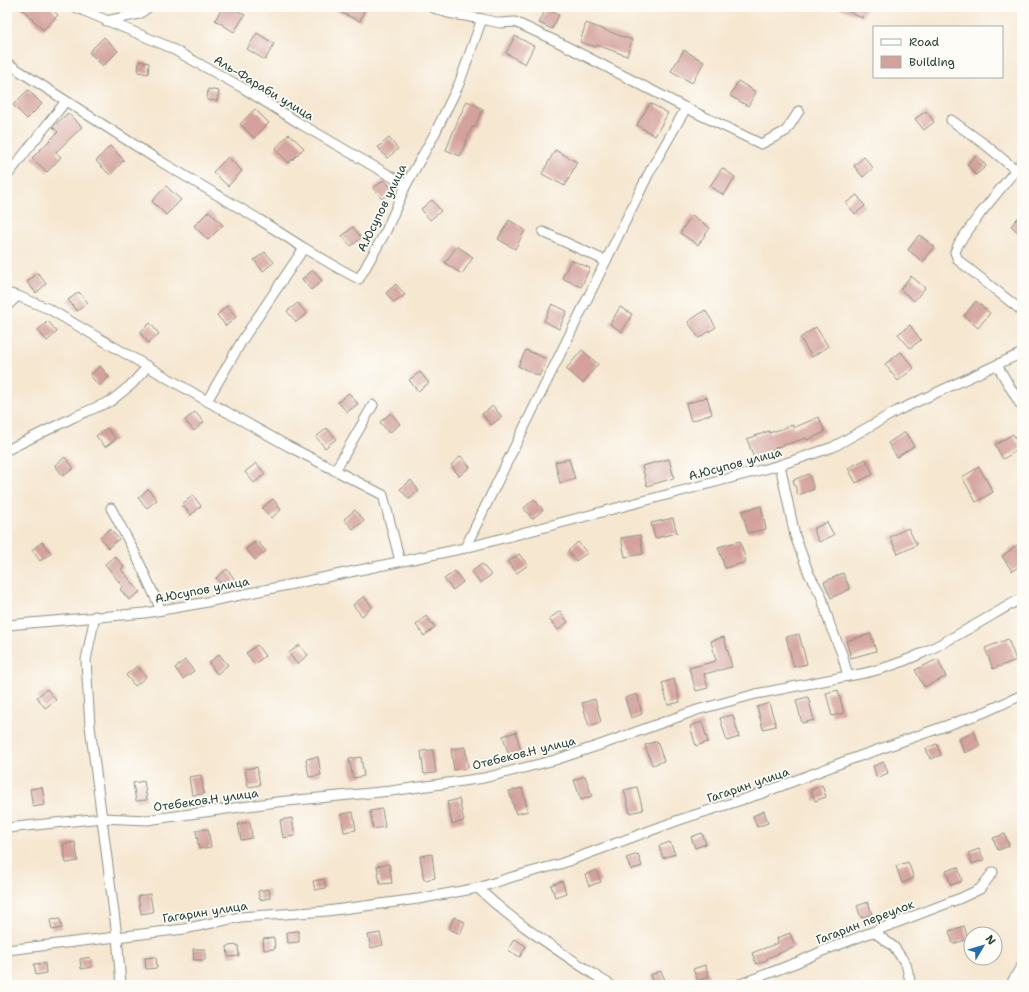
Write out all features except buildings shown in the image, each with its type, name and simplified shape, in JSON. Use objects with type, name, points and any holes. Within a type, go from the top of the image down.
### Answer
[{"type":"street","name":"Аль-Фараби улица","points":[[75,7],[167,46],[243,88],[299,123],[406,185]]},
{"type":"street","points":[[106,21],[139,14],[149,7]]},
{"type":"street","points":[[432,7],[448,13],[482,20],[500,23],[515,22],[761,144],[786,131],[799,111]]},
{"type":"street","name":"А.Юсупов улица","points":[[304,248],[359,279],[386,232],[406,185],[434,135],[459,84],[482,20]]},
{"type":"street","points":[[7,63],[158,160],[260,220],[304,248],[243,339],[207,401]]},
{"type":"street","points":[[7,176],[66,101]]},
{"type":"street","points":[[465,548],[649,173],[686,108]]},
{"type":"street","points":[[951,120],[987,146],[1016,170]]},
{"type":"street","points":[[1022,162],[980,214],[959,243],[955,252],[958,260],[1022,311]]},
{"type":"street","points":[[543,232],[606,261]]},
{"type":"street","points":[[7,293],[49,309],[207,401],[335,471],[383,495],[400,561]]},
{"type":"street","points":[[7,306],[18,296]]},
{"type":"street","name":"А.Юсупов улица","points":[[7,625],[161,610],[202,603],[465,548],[780,465],[834,447],[897,411],[1022,353]]},
{"type":"street","points":[[997,365],[1020,404]]},
{"type":"street","points":[[7,450],[74,417],[111,401],[132,384],[148,366]]},
{"type":"street","points":[[335,471],[372,406]]},
{"type":"street","points":[[780,465],[796,536],[809,574],[821,594],[848,676]]},
{"type":"street","points":[[111,508],[135,553],[161,610]]},
{"type":"street","name":"Отебеков.Н улица","points":[[7,828],[102,818],[147,820],[278,802],[391,791],[484,778],[562,758],[697,710],[756,694],[864,674],[920,654],[960,634],[1022,598]]},
{"type":"street","points":[[95,616],[86,660],[90,726],[122,985]]},
{"type":"street","name":"Гагарин улица","points":[[7,950],[184,928],[240,917],[327,911],[418,899],[478,888],[560,864],[679,820],[760,794],[846,761],[985,712],[1022,695]]},
{"type":"street","name":"Гагарин переулок","points":[[738,985],[961,898],[980,889],[993,872]]},
{"type":"street","points":[[478,888],[493,903],[516,920],[598,978],[611,985]]},
{"type":"street","points":[[874,932],[894,947],[906,964],[911,985]]},
{"type":"street","points":[[1012,985],[1013,980],[1022,965]]}]
